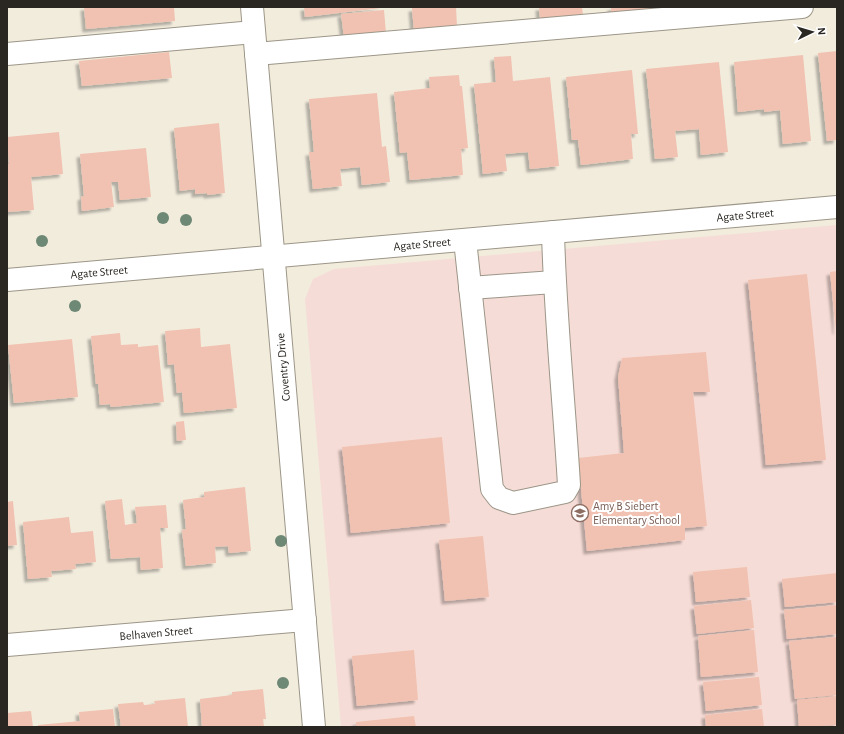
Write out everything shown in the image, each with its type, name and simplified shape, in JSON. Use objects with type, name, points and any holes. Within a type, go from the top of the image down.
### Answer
[{"type":"street","name":"Coventry Drive","points":[[252,7],[314,727]]},
{"type":"street","points":[[256,54],[802,7]]},
{"type":"street","points":[[7,54],[254,32]]},
{"type":"street","name":"Agate Street","points":[[7,280],[837,207]]},
{"type":"street","points":[[465,240],[492,490],[499,498],[513,504],[565,492],[569,485],[554,282],[553,232]]},
{"type":"street","points":[[470,288],[554,282]]},
{"type":"street","name":"Belhaven Street","points":[[7,645],[304,620]]},
{"type":"shaded area","name":"Amy B Siebert Elementary School","points":[[837,225],[837,727],[341,727],[305,299],[313,279],[334,269]]},
{"type":"building","points":[[84,7],[174,7],[175,21],[86,29]]},
{"type":"building","points":[[304,7],[381,7],[381,8],[305,17]]},
{"type":"building","points":[[456,7],[457,26],[414,31],[412,8]]},
{"type":"building","points":[[539,7],[582,7],[583,15],[540,19]]},
{"type":"building","points":[[611,7],[653,7],[653,9],[611,13]]},
{"type":"building","points":[[384,10],[386,33],[344,37],[341,14]]},
{"type":"building","points":[[837,51],[837,140],[827,141],[818,53]]},
{"type":"building","points":[[169,52],[172,78],[82,86],[79,61]]},
{"type":"building","points":[[803,55],[811,141],[783,144],[780,110],[764,112],[764,109],[738,112],[734,62]]},
{"type":"building","points":[[511,56],[513,81],[550,77],[559,166],[530,169],[528,152],[505,154],[507,171],[483,174],[474,84],[496,82],[494,57]]},
{"type":"building","points":[[719,62],[728,152],[701,155],[699,129],[675,131],[678,157],[655,159],[646,69]]},
{"type":"building","points":[[632,70],[638,134],[631,134],[633,159],[581,165],[578,140],[572,140],[566,77]]},
{"type":"building","points":[[459,75],[460,86],[462,86],[468,148],[461,149],[463,175],[410,180],[407,152],[400,153],[394,92],[430,88],[429,77]]},
{"type":"building","points":[[377,93],[382,147],[386,146],[390,182],[362,185],[360,167],[340,169],[342,186],[313,189],[309,152],[314,152],[309,99]]},
{"type":"building","points":[[219,123],[225,193],[207,195],[207,193],[195,194],[195,189],[180,191],[174,128]]},
{"type":"building","points":[[59,132],[63,174],[31,177],[34,210],[7,212],[7,164],[9,164],[7,137]]},
{"type":"building","points":[[146,148],[151,197],[120,200],[118,182],[111,182],[114,207],[82,211],[81,197],[84,196],[80,154]]},
{"type":"building","points":[[837,271],[837,331],[836,331],[830,272]]},
{"type":"building","points":[[807,274],[826,460],[766,465],[748,280]]},
{"type":"building","points":[[200,328],[201,347],[230,344],[237,408],[184,413],[182,392],[177,393],[174,364],[168,365],[165,331]]},
{"type":"building","points":[[120,333],[121,345],[138,344],[138,347],[158,345],[164,402],[111,407],[110,404],[100,405],[98,384],[96,384],[91,336]]},
{"type":"building","points":[[72,339],[78,397],[14,403],[8,345]]},
{"type":"building","points":[[706,352],[710,392],[693,392],[707,526],[685,528],[685,540],[587,551],[578,458],[624,453],[618,377],[622,358]]},
{"type":"building","points":[[184,421],[186,440],[177,441],[176,422]]},
{"type":"building","points":[[442,437],[450,523],[351,533],[342,447]]},
{"type":"building","points":[[245,487],[251,551],[229,553],[228,546],[215,547],[216,563],[186,566],[182,530],[186,529],[183,500],[204,497],[204,492]]},
{"type":"building","points":[[122,499],[125,525],[137,523],[135,507],[166,505],[168,528],[160,528],[163,568],[141,570],[140,557],[111,559],[105,501]]},
{"type":"building","points":[[13,501],[17,545],[7,546],[7,502]]},
{"type":"building","points":[[69,517],[71,533],[93,531],[96,562],[75,564],[76,569],[51,571],[52,577],[28,579],[23,522]]},
{"type":"building","points":[[483,536],[489,597],[445,601],[439,540]]},
{"type":"building","points":[[747,567],[750,597],[696,602],[693,572]]},
{"type":"building","points":[[837,573],[837,602],[785,607],[782,579]]},
{"type":"building","points":[[751,600],[754,628],[697,634],[694,606]]},
{"type":"building","points":[[837,605],[837,634],[787,639],[784,610]]},
{"type":"building","points":[[754,630],[758,672],[701,677],[698,636]]},
{"type":"building","points":[[837,637],[837,695],[795,699],[789,641]]},
{"type":"building","points":[[414,650],[418,700],[357,706],[352,656]]},
{"type":"building","points":[[759,677],[762,705],[706,711],[703,682]]},
{"type":"building","points":[[263,689],[266,719],[263,719],[264,727],[202,727],[200,699],[232,695],[232,692]]},
{"type":"building","points":[[837,696],[837,725],[799,727],[797,700]]},
{"type":"building","points":[[185,698],[188,727],[121,727],[118,704],[143,702],[144,705],[155,704],[154,701]]},
{"type":"building","points":[[113,709],[115,727],[38,727],[38,725],[80,721],[79,712]]},
{"type":"building","points":[[762,709],[764,727],[706,727],[705,715]]},
{"type":"building","points":[[31,711],[33,727],[7,727],[7,713]]},
{"type":"building","points":[[414,716],[416,727],[356,727],[356,722]]},
{"type":"place","name":"Amy B Siebert Elementary School","points":[[580,513]]}]
